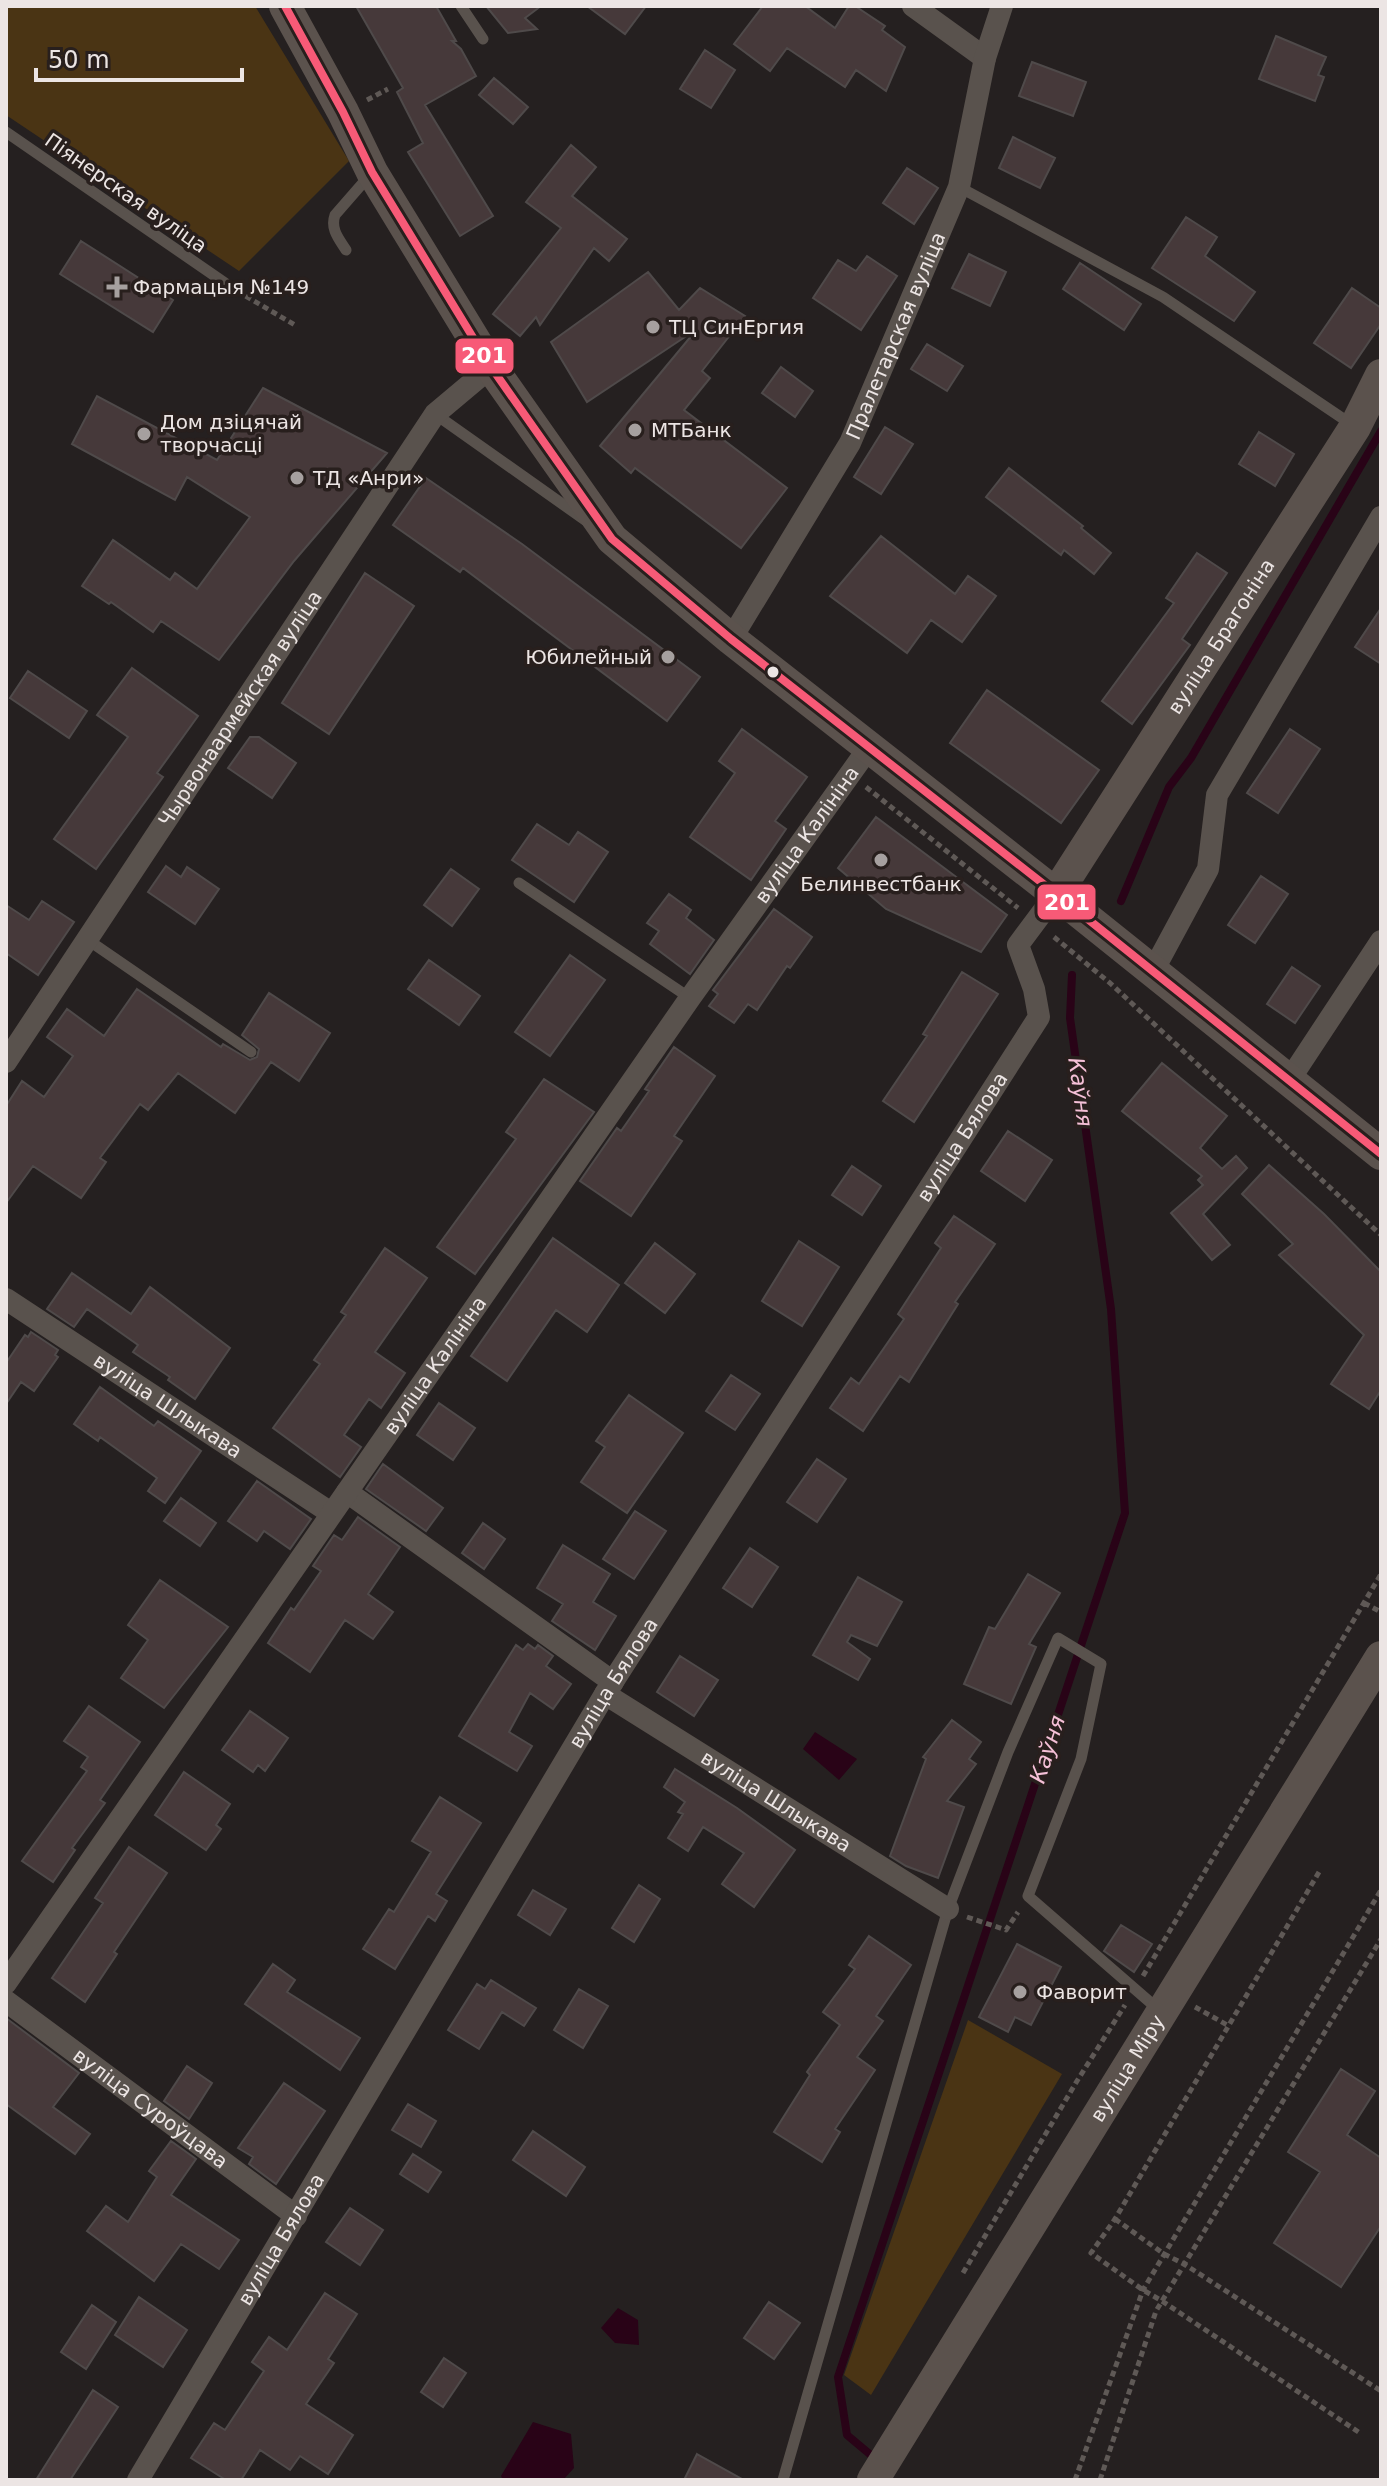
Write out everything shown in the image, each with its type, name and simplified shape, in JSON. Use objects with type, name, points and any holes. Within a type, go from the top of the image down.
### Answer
[{"type":"main road","points":[[285,6],[372,172],[491,367],[612,539],[731,639],[860,761],[1065,901],[1381,1154]]},
{"type":"main road","name":"вуліца Брагоніна","points":[[1065,901],[1355,427],[1381,375]]},
{"type":"main road","name":"вуліца Міру","points":[[873,2480],[1381,1657]]},
{"type":"street","points":[[913,6],[985,58]]},
{"type":"street","name":"Пралетарская вуліца","points":[[731,639],[850,443],[959,187],[985,58],[1002,6]]},
{"type":"street","name":"Чырвонаармейская вуліца","points":[[6,1062],[435,414],[491,367]]},
{"type":"street","points":[[1142,962],[1208,869],[1217,795],[1381,517]]},
{"type":"street","name":"вуліца Калініна","points":[[6,1983],[690,998],[860,761]]},
{"type":"street","name":"вуліца Бялова","points":[[138,2480],[609,1688],[1039,1017],[1034,989],[1018,945],[1035,922],[1065,901]]},
{"type":"street","points":[[1290,1079],[1381,941]]},
{"type":"street","name":"вуліца Шлыкава","points":[[6,1299],[331,1513]]},
{"type":"street","name":"вуліца Шлыкава","points":[[347,1492],[609,1688],[948,1909]]},
{"type":"street","name":"вуліца Суроўцава","points":[[6,2001],[296,2216]]},
{"type":"lane","points":[[461,6],[483,39]]},
{"type":"lane","name":"Піянерская вуліца","points":[[6,132],[225,283]]},
{"type":"lane","points":[[346,250],[333,227],[335,215],[372,172]]},
{"type":"lane","points":[[959,187],[1163,297],[1355,427]]},
{"type":"lane","points":[[435,414],[612,539]]},
{"type":"lane","points":[[519,883],[690,998]]},
{"type":"lane","points":[[88,940],[251,1052]]},
{"type":"lane","points":[[783,2480],[948,1909],[1008,1752],[1058,1638],[1101,1664],[1081,1759],[1028,1896],[1162,2013]]},
{"type":"path","points":[[225,283],[295,325]]},
{"type":"path","points":[[860,761],[1035,922],[1110,983],[1381,1235]]},
{"type":"path","points":[[1381,1574],[1364,1603],[1381,1612]]},
{"type":"path","points":[[1319,1872],[1115,2219],[1091,2253],[1360,2433]]},
{"type":"path","points":[[1075,2480],[1143,2290],[1381,1890]]},
{"type":"path","points":[[948,1909],[1006,1930]]},
{"type":"path","points":[[1100,2480],[1156,2311],[1381,1939]]},
{"type":"path","points":[[1115,2219],[1164,2254],[1381,2391]]},
{"type":"shaded area","points":[[6,6],[255,6],[349,161],[239,271],[6,115]]},
{"type":"shaded area","points":[[815,1732],[857,1759],[839,1780],[803,1749]]},
{"type":"shaded area","points":[[968,2020],[1062,2074],[871,2395],[844,2375]]},
{"type":"shaded area","points":[[618,2308],[638,2320],[639,2345],[615,2343],[601,2328]]},
{"type":"shaded area","points":[[533,2422],[571,2434],[574,2468],[563,2480],[503,2480],[501,2476]]},
{"type":"building","points":[[356,6],[436,6],[456,41],[452,41],[461,49],[476,76],[425,105],[493,216],[460,236],[408,152],[423,143],[397,92],[403,88]]},
{"type":"building","points":[[486,6],[541,6],[525,18],[537,29],[508,33]]},
{"type":"building","points":[[587,6],[646,6],[625,34]]},
{"type":"building","points":[[763,6],[805,6],[835,28],[849,6],[855,6],[885,26],[882,30],[905,47],[886,91],[856,70],[845,87],[787,48],[770,71],[734,44]]},
{"type":"building","points":[[1276,36],[1326,57],[1318,75],[1324,77],[1315,101],[1259,79]]},
{"type":"building","points":[[705,50],[735,70],[711,108],[680,89]]},
{"type":"building","points":[[1032,62],[1086,82],[1073,116],[1019,96]]},
{"type":"building","points":[[494,78],[528,107],[513,124],[479,95]]},
{"type":"building","points":[[1013,137],[1055,158],[1040,188],[999,168]]},
{"type":"building","points":[[571,145],[596,167],[572,196],[627,239],[609,261],[594,248],[540,325],[536,317],[520,336],[493,314],[561,228],[526,202]]},
{"type":"building","points":[[907,168],[938,188],[914,224],[883,203]]},
{"type":"building","points":[[1186,217],[1217,237],[1205,256],[1255,292],[1234,321],[1152,268]]},
{"type":"building","name":"Фармацыя №149","points":[[81,241],[173,300],[153,332],[60,274]]},
{"type":"building","points":[[969,254],[1006,272],[990,306],[952,288]]},
{"type":"building","points":[[867,256],[897,276],[861,330],[813,298],[838,260],[856,271]]},
{"type":"building","points":[[1080,263],[1141,304],[1124,330],[1063,289]]},
{"type":"building","points":[[648,272],[679,310],[700,288],[745,316],[702,371],[710,378],[684,410],[787,488],[741,548],[635,468],[631,473],[600,446],[697,329],[587,402],[551,342]]},
{"type":"building","points":[[1352,288],[1381,308],[1381,324],[1351,368],[1314,343]]},
{"type":"building","points":[[927,344],[963,366],[947,391],[911,369]]},
{"type":"building","points":[[781,367],[813,391],[795,417],[762,393]]},
{"type":"building","points":[[263,388],[387,453],[294,561],[219,660],[161,621],[153,632],[82,586],[113,540],[170,580],[175,573],[197,589],[250,517],[187,477],[175,500],[72,444],[97,396],[217,460]]},
{"type":"building","points":[[885,427],[913,444],[881,494],[854,477]]},
{"type":"building","points":[[1259,432],[1294,454],[1275,486],[1239,464]]},
{"type":"building","points":[[1009,468],[1083,526],[1081,528],[1111,553],[1094,574],[1064,550],[1061,555],[986,497]]},
{"type":"building","points":[[426,478],[522,544],[700,677],[667,721],[463,568],[460,572],[393,525]]},
{"type":"building","points":[[881,536],[955,594],[968,576],[996,596],[962,642],[931,620],[907,653],[830,596]]},
{"type":"building","points":[[1197,553],[1227,573],[1182,639],[1190,645],[1132,724],[1102,701],[1174,603],[1166,598]]},
{"type":"building","points":[[365,573],[414,606],[329,734],[282,703]]},
{"type":"building","points":[[1381,608],[1381,664],[1355,647]]},
{"type":"building","points":[[132,668],[198,716],[157,773],[163,777],[96,869],[54,839],[128,737],[97,715]]},
{"type":"building","points":[[28,671],[87,711],[69,738],[10,698]]},
{"type":"building","points":[[987,690],[1099,770],[1061,823],[950,743]]},
{"type":"building","points":[[742,729],[807,777],[775,821],[786,829],[751,880],[690,837],[735,773],[719,761]]},
{"type":"building","points":[[1290,729],[1320,749],[1278,813],[1247,793]]},
{"type":"building","points":[[250,737],[259,737],[296,763],[272,798],[228,768]]},
{"type":"building","points":[[876,817],[1007,915],[981,952],[886,909],[838,868]]},
{"type":"building","points":[[537,824],[569,845],[578,832],[608,852],[574,902],[512,860]]},
{"type":"building","points":[[166,866],[181,877],[187,867],[219,889],[195,924],[148,892]]},
{"type":"building","points":[[451,869],[479,889],[452,926],[424,905]]},
{"type":"building","points":[[1261,876],[1288,894],[1255,943],[1228,925]]},
{"type":"building","points":[[669,894],[691,910],[686,918],[714,940],[690,974],[650,944],[659,931],[647,923]]},
{"type":"building","points":[[42,901],[74,922],[38,975],[6,953],[6,905],[29,920]]},
{"type":"building","points":[[774,909],[812,937],[790,968],[787,966],[757,1010],[748,1004],[734,1023],[709,1006],[718,994],[713,990]]},
{"type":"building","points":[[570,955],[605,980],[550,1056],[515,1032]]},
{"type":"building","points":[[429,960],[480,996],[459,1025],[408,989]]},
{"type":"building","points":[[1292,967],[1320,986],[1295,1023],[1267,1004]]},
{"type":"building","points":[[962,972],[998,994],[914,1122],[883,1101],[927,1036],[923,1034]]},
{"type":"building","points":[[137,989],[221,1047],[223,1044],[250,1060],[257,1057],[259,1049],[242,1035],[269,993],[330,1033],[299,1081],[271,1062],[235,1113],[178,1073],[148,1110],[140,1104],[100,1158],[106,1162],[81,1198],[33,1166],[6,1203],[6,1106],[22,1081],[44,1097],[73,1056],[47,1037],[67,1009],[104,1036]]},
{"type":"building","points":[[674,1047],[715,1076],[674,1136],[682,1141],[631,1216],[580,1181],[617,1128],[621,1131]]},
{"type":"building","points":[[1162,1063],[1227,1116],[1200,1148],[1222,1169],[1236,1156],[1247,1168],[1203,1214],[1230,1245],[1212,1260],[1171,1213],[1203,1185],[1198,1180],[1202,1176],[1122,1111]]},
{"type":"building","points":[[544,1079],[594,1112],[475,1274],[437,1247],[516,1139],[506,1132]]},
{"type":"building","points":[[1008,1131],[1052,1160],[1025,1201],[981,1171]]},
{"type":"building","points":[[1269,1165],[1324,1214],[1381,1272],[1381,1390],[1369,1409],[1331,1384],[1364,1335],[1279,1255],[1293,1244],[1242,1194]]},
{"type":"building","points":[[852,1166],[881,1186],[862,1215],[832,1195]]},
{"type":"building","points":[[954,1216],[995,1244],[955,1302],[958,1304],[909,1382],[900,1376],[863,1431],[830,1408],[851,1378],[859,1384],[904,1319],[898,1314],[941,1248],[935,1243]]},
{"type":"building","points":[[553,1238],[619,1285],[587,1332],[556,1310],[507,1381],[471,1356]]},
{"type":"building","points":[[799,1241],[839,1267],[802,1326],[762,1301]]},
{"type":"building","points":[[655,1243],[695,1274],[665,1313],[625,1283]]},
{"type":"building","points":[[385,1248],[427,1278],[375,1352],[405,1373],[381,1408],[369,1399],[344,1435],[361,1447],[340,1477],[273,1428],[320,1364],[314,1360],[346,1315],[341,1312]]},
{"type":"building","points":[[72,1273],[131,1314],[150,1287],[230,1348],[195,1399],[168,1380],[170,1377],[133,1352],[138,1345],[87,1309],[74,1327],[47,1309]]},
{"type":"building","points":[[31,1332],[58,1350],[55,1355],[58,1357],[34,1391],[21,1382],[6,1404],[6,1363],[25,1335],[28,1337]]},
{"type":"building","points":[[731,1375],[760,1394],[735,1430],[706,1411]]},
{"type":"building","points":[[100,1387],[154,1426],[158,1421],[201,1451],[165,1503],[148,1491],[157,1478],[100,1437],[98,1441],[74,1424]]},
{"type":"building","points":[[629,1395],[683,1433],[627,1513],[581,1482],[605,1447],[596,1441]]},
{"type":"building","points":[[439,1403],[475,1428],[453,1460],[417,1435]]},
{"type":"building","points":[[817,1459],[846,1479],[817,1522],[787,1502]]},
{"type":"building","points":[[383,1464],[443,1508],[426,1531],[366,1489]]},
{"type":"building","points":[[257,1481],[311,1519],[290,1549],[264,1531],[257,1541],[228,1521]]},
{"type":"building","points":[[181,1498],[216,1523],[200,1546],[164,1521]]},
{"type":"building","points":[[635,1511],[666,1531],[634,1579],[603,1559]]},
{"type":"building","points":[[358,1517],[400,1547],[368,1594],[393,1612],[373,1639],[345,1620],[310,1672],[268,1643],[321,1571],[313,1566],[334,1535],[342,1540]]},
{"type":"building","points":[[483,1523],[505,1539],[484,1569],[462,1553]]},
{"type":"building","points":[[563,1545],[610,1574],[593,1602],[616,1616],[595,1650],[552,1621],[563,1604],[537,1588]]},
{"type":"building","points":[[750,1548],[778,1567],[752,1607],[723,1588]]},
{"type":"building","points":[[1028,1574],[1060,1593],[1029,1644],[1036,1647],[1011,1704],[964,1684],[989,1627],[995,1629]]},
{"type":"building","points":[[858,1577],[902,1602],[877,1646],[851,1635],[847,1642],[870,1659],[858,1680],[813,1655]]},
{"type":"building","points":[[160,1580],[228,1627],[164,1708],[121,1678],[148,1640],[128,1625]]},
{"type":"building","points":[[528,1644],[535,1649],[538,1645],[553,1656],[546,1666],[571,1684],[553,1709],[530,1693],[509,1732],[532,1746],[517,1771],[459,1736],[516,1645],[523,1650]]},
{"type":"building","points":[[680,1656],[718,1680],[694,1716],[657,1692]]},
{"type":"building","points":[[89,1706],[140,1742],[100,1800],[105,1803],[72,1848],[75,1850],[53,1882],[22,1861],[87,1771],[81,1767],[88,1757],[64,1741]]},
{"type":"building","points":[[250,1711],[288,1738],[265,1771],[258,1765],[253,1772],[222,1750]]},
{"type":"building","points":[[952,1720],[981,1742],[969,1759],[976,1764],[947,1801],[964,1807],[938,1878],[906,1866],[890,1856],[926,1759],[923,1757]]},
{"type":"building","points":[[675,1769],[795,1850],[754,1907],[722,1884],[744,1853],[703,1827],[688,1851],[668,1838],[683,1814],[678,1812],[685,1802],[664,1787]]},
{"type":"building","points":[[184,1772],[230,1804],[216,1825],[221,1829],[206,1850],[155,1815]]},
{"type":"building","points":[[440,1797],[481,1823],[436,1894],[447,1901],[435,1921],[428,1916],[395,1969],[363,1949],[389,1909],[394,1912],[431,1852],[412,1841]]},
{"type":"building","points":[[129,1847],[167,1873],[85,2002],[52,1978],[103,1903],[95,1898]]},
{"type":"building","points":[[639,1885],[660,1899],[634,1942],[612,1928]]},
{"type":"building","points":[[533,1890],[566,1909],[550,1935],[518,1915]]},
{"type":"building","points":[[1121,1925],[1152,1944],[1134,1972],[1104,1951]]},
{"type":"building","points":[[869,1936],[911,1965],[876,2016],[883,2021],[857,2057],[875,2070],[835,2129],[840,2132],[822,2162],[774,2132],[810,2075],[807,2072],[840,2025],[823,2012],[855,1969],[849,1965]]},
{"type":"building","name":"Фаворит","points":[[1017,1944],[1061,1967],[1031,2025],[1015,2017],[1008,2032],[979,2017]]},
{"type":"building","points":[[273,1964],[295,1980],[287,1992],[360,2038],[340,2070],[245,2004]]},
{"type":"building","points":[[491,1980],[536,2008],[524,2026],[502,2012],[479,2049],[448,2030],[477,1984],[485,1989]]},
{"type":"building","points":[[579,1989],[608,2006],[583,2048],[554,2030]]},
{"type":"building","points":[[6,2018],[79,2073],[53,2107],[90,2134],[75,2154],[6,2104]]},
{"type":"building","points":[[187,2066],[212,2083],[189,2119],[164,2101]]},
{"type":"building","points":[[1341,2069],[1375,2091],[1347,2135],[1381,2158],[1381,2226],[1341,2287],[1274,2243],[1320,2172],[1288,2152]]},
{"type":"building","points":[[284,2083],[325,2111],[276,2184],[249,2164],[253,2157],[238,2148]]},
{"type":"building","points":[[408,2104],[436,2121],[421,2147],[392,2130]]},
{"type":"building","points":[[533,2131],[585,2167],[566,2196],[513,2160]]},
{"type":"building","points":[[171,2141],[196,2159],[171,2195],[239,2240],[219,2269],[181,2244],[154,2281],[87,2231],[106,2206],[128,2222],[157,2177],[149,2171]]},
{"type":"building","points":[[413,2154],[441,2172],[428,2192],[400,2174]]},
{"type":"building","points":[[350,2208],[383,2230],[360,2265],[326,2242]]},
{"type":"building","points":[[325,2293],[357,2314],[328,2359],[334,2363],[306,2404],[353,2435],[328,2474],[300,2456],[290,2470],[260,2450],[241,2480],[226,2480],[191,2458],[214,2423],[225,2430],[264,2371],[252,2362],[269,2337],[287,2350]]},
{"type":"building","points":[[139,2297],[187,2330],[163,2367],[115,2335]]},
{"type":"building","points":[[769,2302],[800,2323],[774,2359],[744,2338]]},
{"type":"building","points":[[92,2305],[116,2322],[86,2369],[61,2352]]},
{"type":"building","points":[[444,2358],[466,2373],[443,2407],[421,2392]]},
{"type":"building","points":[[93,2390],[118,2407],[70,2480],[36,2480]]},
{"type":"building","points":[[697,2454],[744,2480],[684,2480]]},
{"type":"waterway","name":"Каўня","points":[[1121,901],[1169,787],[1191,758],[1381,431]]},
{"type":"waterway","name":"Каўня","points":[[878,2461],[847,2435],[838,2377],[1125,1513],[1111,1309],[1070,1018],[1072,975]]},
{"type":"transit line","name":"201","points":[[285,6],[372,172],[491,367],[612,539],[731,639],[1381,1154]]},
{"type":"place","name":"Фармацыя №149","points":[[117,287]]},
{"type":"place","name":"ТЦ СинЕргия","points":[[653,327]]},
{"type":"place","name":"МТБанк","points":[[635,430]]},
{"type":"place","name":"Дом дзіцячай творчасці","points":[[144,434]]},
{"type":"place","name":"ТД «Анри»","points":[[297,478]]},
{"type":"place","name":"Юбилейный","points":[[668,657]]},
{"type":"place","name":"Белинвестбанк","points":[[881,860]]},
{"type":"place","name":"Фаворит","points":[[1020,1992]]}]
